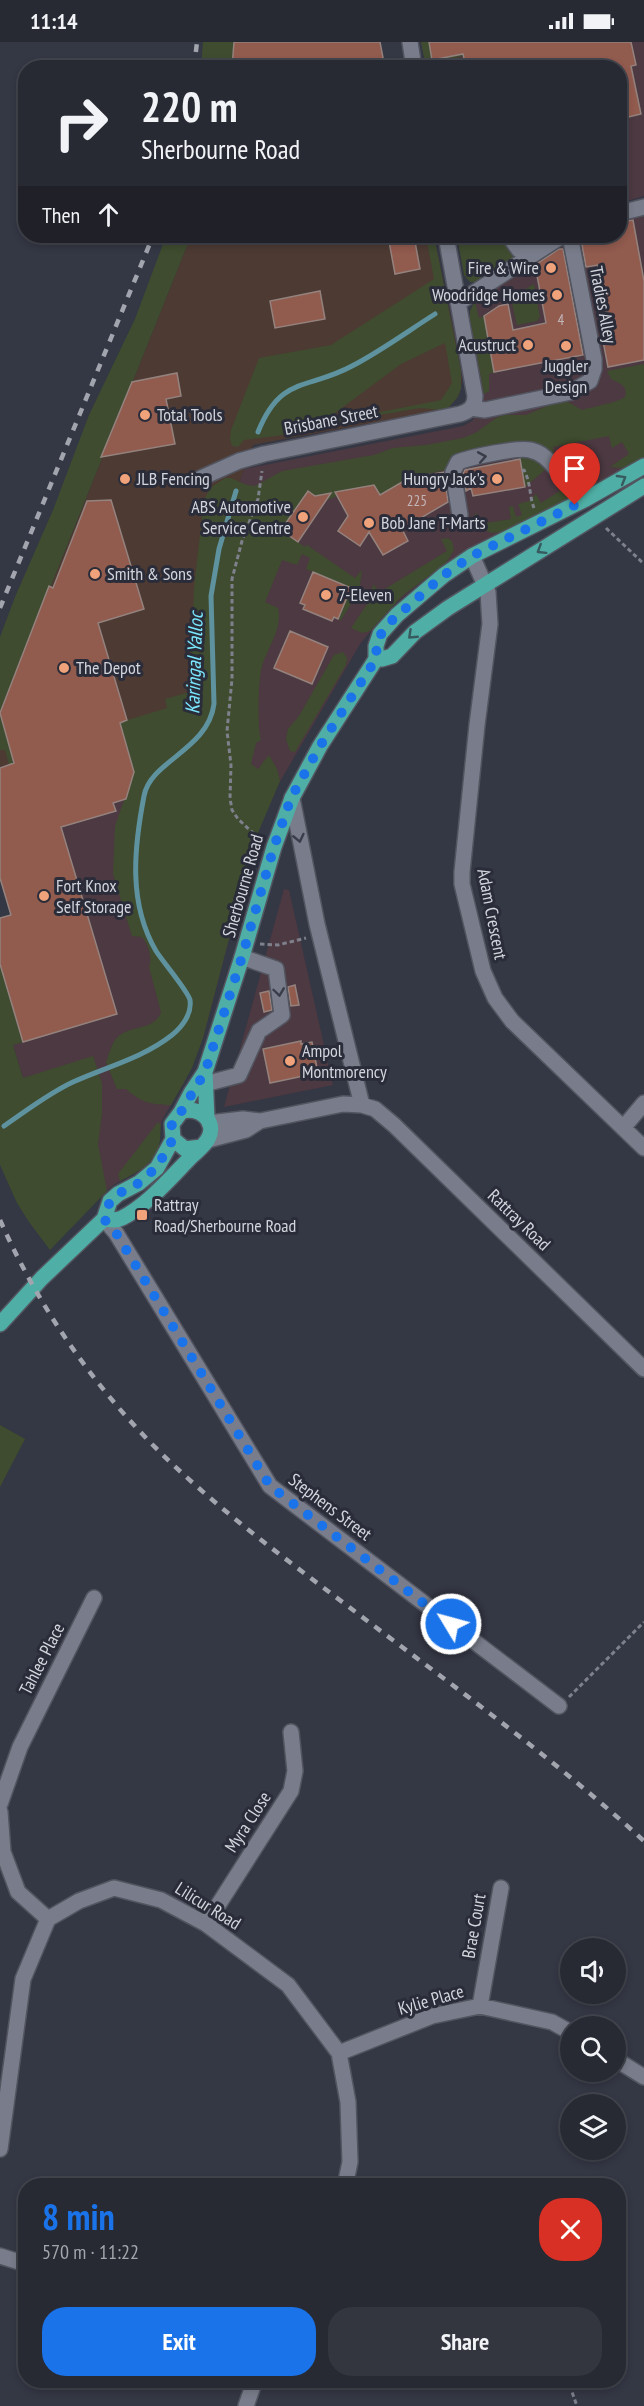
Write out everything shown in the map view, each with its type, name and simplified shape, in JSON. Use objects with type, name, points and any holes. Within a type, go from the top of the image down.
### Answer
[{"type":"main road","name":"Sherbourne Road","points":[[181,1112],[205,1078],[274,847],[291,798],[320,746],[376,659],[377,640],[389,623],[444,575],[472,556],[586,500],[644,466]]},
{"type":"main road","points":[[376,659],[392,656],[421,627],[644,486]]},
{"type":"main road","name":"Sherbourne Road","points":[[205,1078],[208,1121]]},
{"type":"main road","points":[[0,1324],[42,1278],[104,1219],[110,1201],[139,1183],[157,1167],[173,1139],[172,1124],[181,1112],[195,1110],[208,1121],[204,1144],[169,1181],[121,1219],[113,1221],[104,1219]]},
{"type":"main road","points":[[173,1139],[185,1149],[204,1144]]},
{"type":"street","points":[[410,42],[413,60]]},
{"type":"street","points":[[627,211],[644,207]]},
{"type":"street","points":[[447,243],[475,396],[471,408]]},
{"type":"street","points":[[514,243],[522,255]]},
{"type":"street","points":[[458,303],[522,255],[533,243]]},
{"type":"street","points":[[522,255],[547,243]]},
{"type":"street","name":"Tradies Alley","points":[[571,243],[594,358],[594,369],[590,381]]},
{"type":"street","name":"Brisbane Street","points":[[201,478],[227,465],[264,454],[460,414],[471,408],[485,410],[571,392],[590,381]]},
{"type":"street","points":[[460,515],[453,472],[458,462],[531,450],[542,455],[557,470]]},
{"type":"street","name":"Adam Crescent","points":[[472,556],[486,584],[490,602],[490,631],[473,757],[462,884],[483,971],[495,998],[512,1021],[644,1148]]},
{"type":"street","points":[[208,1121],[243,1119],[260,1121],[334,1105],[362,1105],[319,935],[291,798]]},
{"type":"street","points":[[205,1078],[239,1075],[259,1031],[282,1015],[276,969],[244,950]]},
{"type":"street","points":[[623,1128],[644,1103]]},
{"type":"street","name":"Rattray Road","points":[[362,1105],[375,1109],[394,1125],[644,1369]]},
{"type":"street","points":[[204,1144],[246,1130],[260,1121]]},
{"type":"street","name":"Stephens Street","points":[[104,1219],[116,1233],[270,1486],[559,1706]]},
{"type":"street","name":"Tahlee Place","points":[[0,1804],[20,1747],[94,1598]]},
{"type":"street","name":"Myra Close","points":[[206,1924],[291,1791],[295,1771],[291,1732]]},
{"type":"street","points":[[0,1812],[3,1852],[18,1892],[48,1919],[23,1979],[0,2149]]},
{"type":"street","name":"Lilicur Road","points":[[48,1919],[79,1901],[114,1888],[161,1900],[206,1924],[288,1985],[339,2053],[348,2102],[350,2162],[347,2178]]},
{"type":"street","name":"Brae Court","points":[[480,2006],[501,1888]]},
{"type":"street","name":"Kylie Place","points":[[339,2053],[432,2016],[480,2006],[552,2022],[560,2026]]},
{"type":"street","points":[[626,2066],[644,2077]]},
{"type":"street","points":[[0,2256],[18,2262]]},
{"type":"street","points":[[246,2406],[252,2388]]},
{"type":"path","points":[[254,834],[242,824],[232,810],[231,765],[227,730],[231,686],[232,579],[238,554],[260,492],[264,454]]},
{"type":"path","points":[[522,471],[524,470],[530,482],[530,499],[536,512]]},
{"type":"path","points":[[594,517],[644,564]]},
{"type":"path","points":[[244,950],[319,935]]},
{"type":"path","points":[[559,1706],[644,1622]]},
{"type":"path","points":[[570,2388],[577,2406]]},
{"type":"shaded area","points":[[421,42],[644,42],[644,196],[627,201],[627,60],[425,60]]},
{"type":"shaded area","points":[[644,215],[644,457],[596,486],[482,542],[441,566],[390,608],[360,644],[274,792],[255,840],[203,1038],[185,1081],[162,1120],[156,1152],[145,1167],[112,1186],[96,1200],[34,1075],[23,1078],[13,1045],[23,1041],[0,964],[0,918],[11,914],[0,878],[0,768],[214,702],[236,491],[244,469],[463,426],[472,421],[482,408],[483,398],[470,318],[470,311],[475,301],[565,243],[627,243],[627,218]]},
{"type":"shaded area","points":[[188,243],[435,243],[462,378],[457,398],[449,407],[441,410],[253,445],[236,491],[214,702],[0,768],[0,713]]},
{"type":"shaded area","name":"Ampol Montmorency","points":[[284,889],[289,890],[333,1085],[224,1107]]},
{"type":"green space","points":[[203,42],[234,42],[233,60],[202,60]]},
{"type":"green space","points":[[421,42],[429,42],[432,60],[425,60]]},
{"type":"green space","points":[[463,54],[464,56],[443,60],[432,60]]},
{"type":"green space","points":[[163,243],[188,243],[0,713],[0,637],[53,510],[89,415],[135,319]]},
{"type":"green space","points":[[427,243],[435,243],[461,371],[461,389],[449,407],[441,410],[420,408],[374,416],[370,414],[441,400],[452,383],[445,343],[401,364],[323,422],[357,416],[352,419],[277,436],[244,440],[238,447],[232,446],[231,430],[259,358],[331,345],[434,279]]},
{"type":"green space","points":[[458,243],[509,243],[515,254],[513,260],[478,282],[470,282],[464,275]]},
{"type":"green space","points":[[534,284],[540,317],[537,321],[517,325],[512,303],[514,296]]},
{"type":"green space","points":[[475,301],[479,318],[484,316],[494,372],[489,374],[489,391],[484,394],[470,318],[470,311]]},
{"type":"green space","points":[[644,364],[644,457],[625,468],[610,467],[629,454],[622,442],[612,448],[609,436],[553,447],[555,459],[542,449],[409,478],[380,495],[374,485],[335,492],[337,496],[327,500],[320,495],[317,498],[307,492],[281,531],[305,547],[307,545],[355,578],[362,570],[359,591],[341,620],[338,619],[351,588],[306,569],[310,558],[302,554],[297,565],[282,560],[265,602],[278,608],[279,616],[274,637],[262,666],[259,692],[261,740],[256,743],[251,764],[258,769],[269,755],[277,769],[280,781],[255,840],[203,1038],[192,1068],[171,1105],[147,1102],[126,1089],[117,1089],[106,1062],[114,1041],[127,1031],[153,1023],[161,1012],[149,967],[148,947],[142,937],[132,936],[113,874],[115,826],[134,772],[122,731],[9,765],[5,750],[0,750],[0,716],[12,755],[167,708],[165,699],[190,692],[194,587],[204,500],[210,488],[225,478],[255,486],[282,471],[374,455],[393,448],[463,438],[477,432],[496,418],[504,415],[526,415],[554,403],[568,402],[582,410],[611,403],[625,397],[626,393],[622,385],[611,379],[607,371]]},
{"type":"green space","points":[[519,454],[533,455],[546,469],[525,487]]},
{"type":"green space","points":[[569,472],[594,474],[597,484],[502,532],[491,533],[474,522],[473,517],[477,513],[479,524],[511,519],[509,507],[513,506],[516,517],[522,515],[518,504],[529,501],[536,494],[541,503],[574,482]]},
{"type":"green space","points":[[448,538],[452,541],[454,550],[446,563],[402,596],[370,631],[362,633],[351,628],[371,598],[373,584],[380,592],[447,551],[441,539]]},
{"type":"green space","points":[[343,652],[347,658],[346,665],[295,752],[290,751],[286,739],[288,729],[299,716],[334,655]]},
{"type":"green space","points":[[0,964],[23,1042],[13,1045],[23,1078],[93,1056],[102,1084],[102,1113],[98,1144],[107,1191],[50,1250],[17,1203],[0,1165]]},
{"type":"green space","points":[[158,1122],[161,1125],[157,1152],[149,1163],[120,1181],[118,1174]]},
{"type":"green space","points":[[0,1425],[25,1439],[0,1487]]},
{"type":"building","points":[[234,42],[380,42],[383,60],[233,60]]},
{"type":"building","points":[[429,42],[631,42],[636,65],[631,66],[641,114],[627,117],[627,60],[464,60],[463,54],[432,60]]},
{"type":"building","points":[[633,220],[644,281],[644,360],[608,367],[603,341],[611,339],[598,265],[586,267],[582,245],[585,243],[627,243],[627,221]]},
{"type":"building","points":[[389,243],[415,243],[420,269],[395,274]]},
{"type":"building","points":[[559,249],[563,249],[583,355],[494,372],[484,316],[499,306],[508,304],[513,330],[546,323],[535,265]]},
{"type":"building","points":[[320,291],[325,319],[275,328],[270,301]]},
{"type":"building","points":[[177,373],[181,396],[166,399],[175,444],[101,457],[132,382]]},
{"type":"building","name":"Hungry Jack's","points":[[520,459],[525,487],[473,496],[471,488],[466,491],[463,474],[465,470]]},
{"type":"building","points":[[444,472],[448,502],[402,529],[408,541],[383,555],[369,532],[360,546],[338,531],[348,516],[335,492],[374,485],[380,495],[409,478]]},
{"type":"building","name":"ABS Automotive Service Centre","points":[[308,491],[315,496],[331,493],[298,542],[281,530]]},
{"type":"building","points":[[111,500],[144,609],[98,623],[127,720],[120,723],[134,772],[126,799],[113,803],[116,811],[61,827],[117,1014],[23,1042],[0,964],[0,918],[11,915],[0,878],[0,768],[14,763],[0,713],[49,586],[53,588],[87,501]]},
{"type":"building","name":"7-Eleven","points":[[313,572],[351,588],[338,619],[334,617],[332,621],[303,609],[305,605],[300,603]]},
{"type":"building","points":[[290,631],[328,647],[312,684],[274,668]]},
{"type":"building","points":[[295,985],[299,1005],[291,1006],[288,987]]},
{"type":"building","points":[[269,991],[272,1010],[264,1012],[260,993]]},
{"type":"building","name":"Ampol Montmorency","points":[[301,1041],[301,1044],[312,1042],[318,1073],[270,1083],[263,1049]]},
{"type":"waterway","name":"Karingal Yalloc","points":[[258,432],[276,401],[286,392],[352,366],[435,314]]},
{"type":"waterway","name":"Karingal Yalloc","points":[[4,1126],[64,1086],[137,1056],[161,1043],[179,1028],[188,1015],[190,1000],[156,951],[147,933],[137,895],[136,855],[144,796],[148,784],[157,773],[191,744],[210,720],[214,704],[211,596],[219,549],[236,491]]},
{"type":"railway","points":[[195,60],[197,42]]},
{"type":"railway","points":[[0,608],[150,243]]},
{"type":"railway","points":[[0,1220],[35,1290],[78,1356],[127,1417],[154,1446],[243,1525],[573,1779],[644,1841]]},
{"type":"place","name":"Fire & Wire","points":[[551,268]]},
{"type":"place","name":"Woodridge Homes","points":[[557,295]]},
{"type":"place","name":"Acustruct","points":[[528,345]]},
{"type":"place","name":"Juggler Design","points":[[566,346]]},
{"type":"place","name":"Total Tools","points":[[145,415]]},
{"type":"place","name":"JLB Fencing","points":[[125,479]]},
{"type":"place","name":"Hungry Jack's","points":[[497,479]]},
{"type":"place","name":"ABS Automotive Service Centre","points":[[303,517]]},
{"type":"place","name":"Bob Jane T-Marts","points":[[369,523]]},
{"type":"place","name":"Smith & Sons","points":[[95,574]]},
{"type":"place","name":"7-Eleven","points":[[326,595]]},
{"type":"place","name":"The Depot","points":[[64,668]]},
{"type":"place","name":"Fort Knox Self Storage","points":[[44,896]]},
{"type":"place","name":"Ampol Montmorency","points":[[290,1061]]},
{"type":"place","name":"Rattray Road/Sherbourne Road","points":[[142,1215]]},
{"type":"route","points":[[451,1624],[270,1486],[116,1233],[104,1219],[110,1201],[149,1176],[163,1160],[173,1139],[171,1134],[173,1119],[181,1112],[205,1072],[291,798],[320,746],[376,659],[375,652],[380,634],[407,606],[444,575],[472,556],[575,505]]}]
